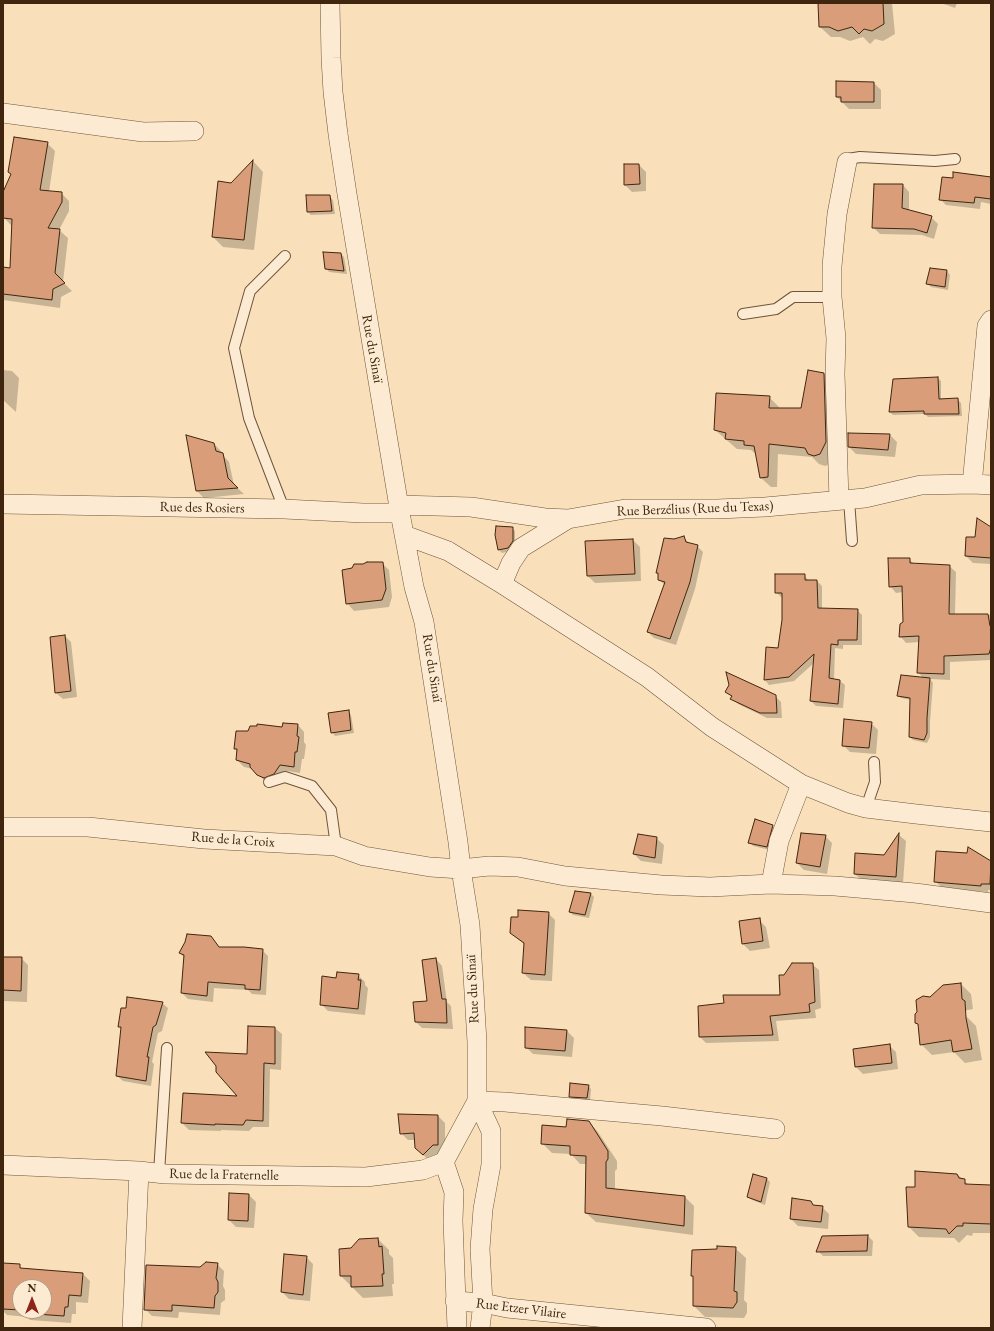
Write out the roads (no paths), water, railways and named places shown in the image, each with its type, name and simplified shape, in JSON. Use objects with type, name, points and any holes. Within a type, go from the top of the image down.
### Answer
[{"type":"street","name":"Rue du Sinaï","points":[[330,3],[331,58],[338,134],[364,300],[404,535],[414,587],[424,622],[470,925],[476,1042],[476,1101],[444,1162]]},
{"type":"street","points":[[3,112],[143,132],[194,131]]},
{"type":"street","points":[[844,500],[835,374],[836,338],[832,297],[832,266],[837,214],[847,162]]},
{"type":"street","points":[[982,485],[973,474],[987,326],[991,320]]},
{"type":"street","name":"Rue Berzélius (Rue du Texas)","points":[[400,509],[471,507],[545,518],[568,519],[625,509],[733,508],[865,498],[921,485],[982,485]]},
{"type":"street","name":"Rue des Rosiers","points":[[3,504],[284,509],[363,513],[400,509]]},
{"type":"street","points":[[502,584],[511,563],[522,548],[568,519]]},
{"type":"street","points":[[404,535],[448,551],[502,584],[646,677],[712,728],[801,784],[866,808],[991,822]]},
{"type":"street","points":[[771,884],[779,841],[801,784]]},
{"type":"street","name":"Rue de la Croix","points":[[3,826],[88,827],[204,839],[336,846],[364,856],[430,867],[461,869],[489,866],[518,867],[565,876],[661,885],[710,887],[771,884],[835,886],[915,893],[991,903]]},
{"type":"street","points":[[480,1328],[484,1303],[480,1249],[484,1209],[491,1165],[491,1131],[476,1101],[505,1102],[647,1115],[775,1129]]},
{"type":"street","points":[[444,1162],[454,1192],[453,1319]]},
{"type":"street","name":"Rue de la Fraternelle","points":[[3,1165],[159,1173],[366,1176],[423,1170],[444,1162]]},
{"type":"street","points":[[132,1328],[139,1171]]},
{"type":"street","name":"Rue Etzer Vilaire","points":[[453,1319],[484,1303],[507,1308],[706,1328]]},
{"type":"lane","points":[[847,162],[848,159],[860,157],[935,161],[955,158]]},
{"type":"lane","points":[[284,509],[249,418],[234,348],[250,291],[285,256]]},
{"type":"lane","points":[[743,314],[776,309],[793,297],[832,297]]},
{"type":"lane","points":[[844,500],[852,541]]},
{"type":"lane","points":[[866,808],[875,782],[874,762]]},
{"type":"lane","points":[[269,782],[285,777],[312,786],[331,810],[336,846]]},
{"type":"lane","points":[[159,1173],[167,1048]]}]
